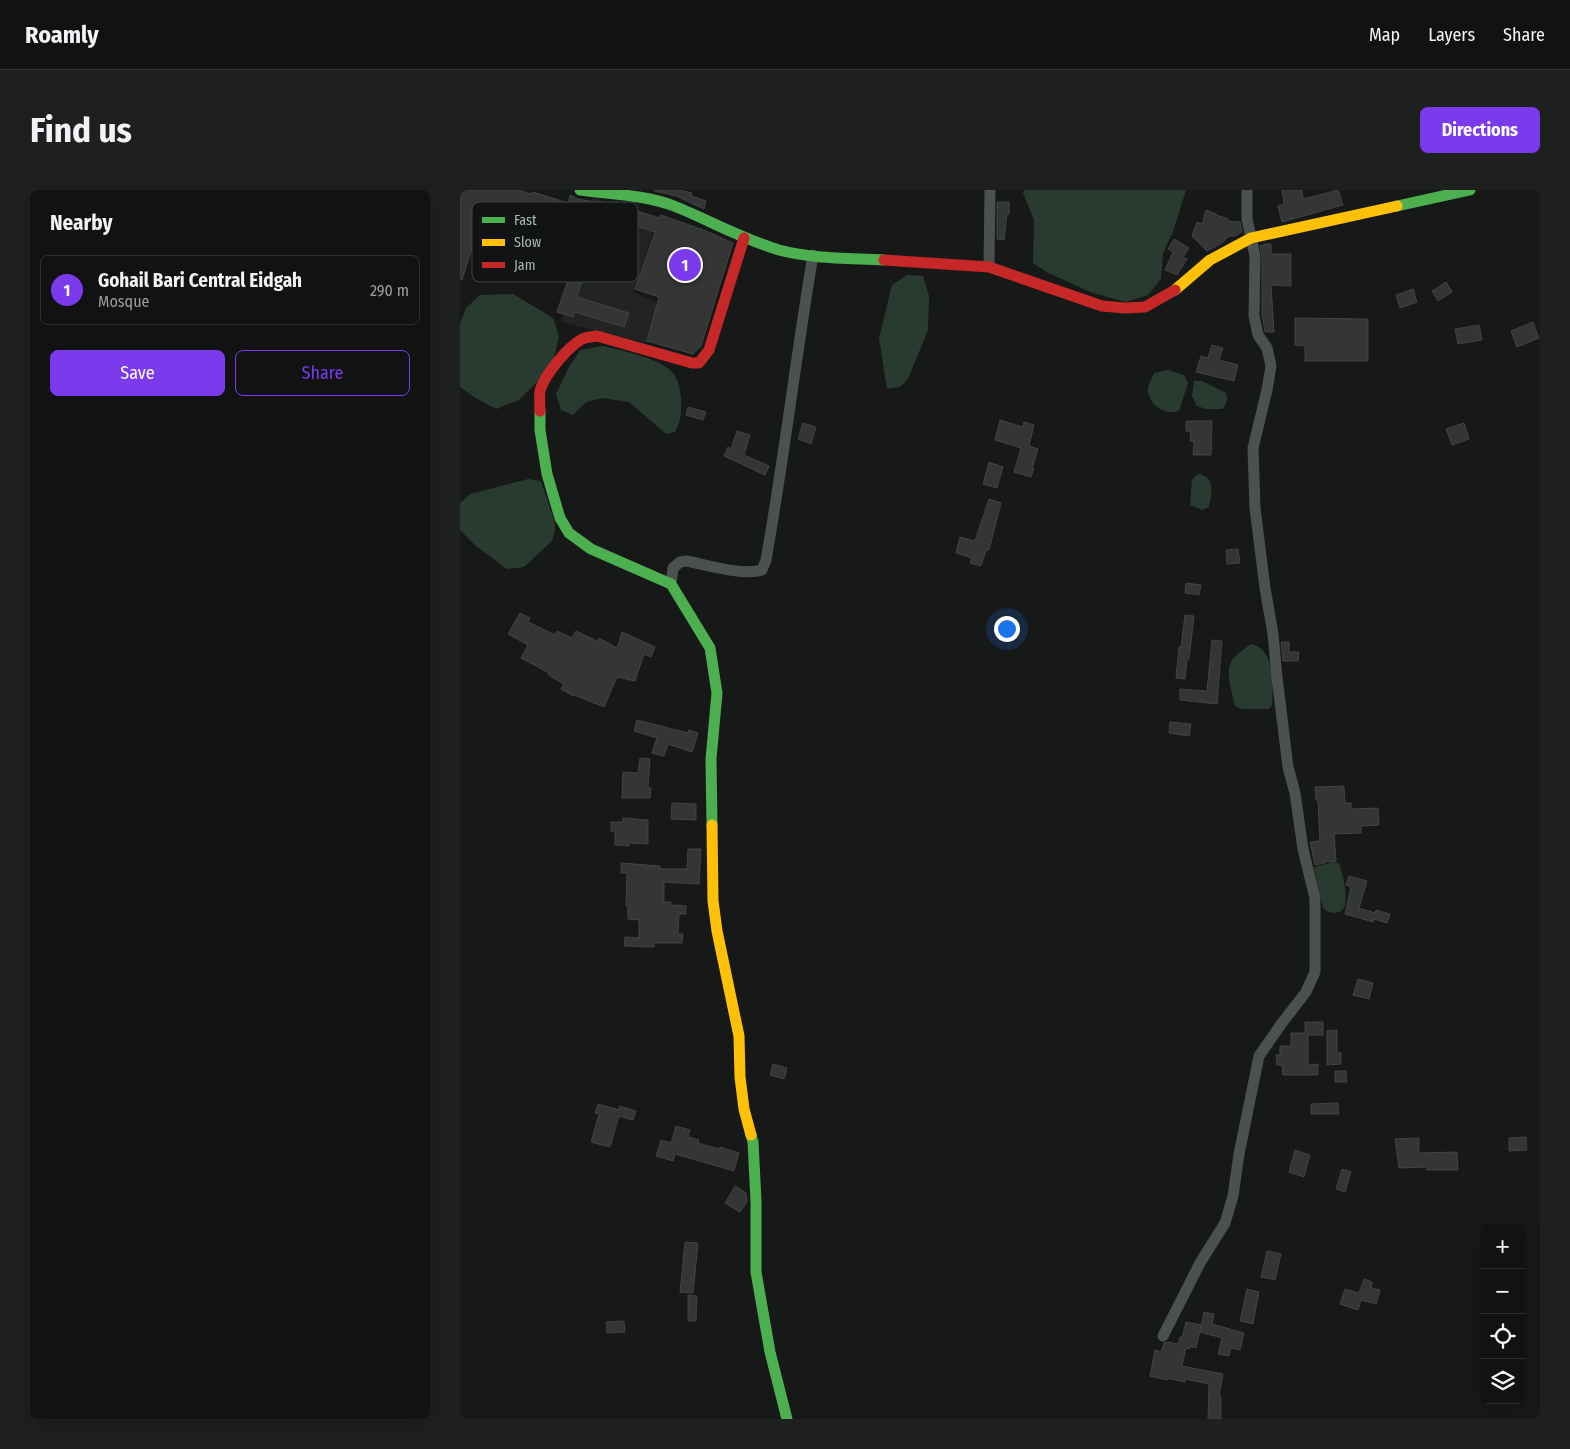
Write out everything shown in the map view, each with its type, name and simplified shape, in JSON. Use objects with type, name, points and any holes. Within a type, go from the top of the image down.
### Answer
[{"type":"street","points":[[580,190],[640,198],[672,205],[744,238],[780,250],[813,255],[989,267],[1102,306],[1125,308],[1145,307],[1174,290],[1210,260],[1251,238],[1470,190]]},
{"type":"street","points":[[989,267],[990,190]]},
{"type":"street","points":[[1163,1336],[1200,1263],[1225,1223],[1233,1196],[1240,1145],[1259,1056],[1306,992],[1315,972],[1315,898],[1303,849],[1295,793],[1288,767],[1277,678],[1274,634],[1265,588],[1255,508],[1253,448],[1271,366],[1267,348],[1258,335],[1254,316],[1255,256],[1247,219],[1247,190]]},
{"type":"street","points":[[672,584],[591,550],[569,533],[560,518],[547,474],[540,430],[540,391],[548,375],[559,360],[580,340],[586,337],[598,336],[692,363],[699,363],[709,350],[744,238]]},
{"type":"street","points":[[787,1419],[770,1352],[756,1272],[756,1201],[753,1142],[744,1109],[740,1077],[739,1036],[716,931],[713,901],[711,760],[717,693],[714,669],[710,648],[672,584],[673,568],[680,562],[687,561],[744,572],[762,570],[766,560],[787,432],[799,336],[813,255]]},
{"type":"shaded area","points":[[1024,190],[1186,190],[1173,232],[1163,253],[1161,279],[1148,295],[1126,302],[1093,293],[1048,273],[1033,263],[1034,220],[1023,193]]},
{"type":"shaded area","points":[[593,197],[607,202],[592,202]]},
{"type":"shaded area","points":[[638,213],[657,220],[638,279]]},
{"type":"shaded area","points":[[907,275],[923,276],[929,296],[928,330],[908,379],[900,387],[887,389],[879,338],[892,285]]},
{"type":"shaded area","points":[[571,282],[637,282],[634,292],[658,303],[647,343],[561,322]]},
{"type":"shaded area","points":[[513,294],[553,318],[559,336],[554,357],[541,378],[519,400],[496,409],[460,387],[460,323],[466,308],[480,295]]},
{"type":"shaded area","points":[[602,346],[656,361],[673,373],[678,383],[681,399],[681,416],[675,432],[666,434],[629,402],[602,398],[586,402],[573,415],[561,410],[556,394],[569,367],[580,350]]},
{"type":"shaded area","points":[[1168,370],[1184,375],[1188,383],[1179,411],[1168,412],[1163,410],[1154,404],[1148,394],[1148,386],[1154,373]]},
{"type":"shaded area","points":[[1194,381],[1202,381],[1226,393],[1227,402],[1222,409],[1206,409],[1197,406],[1192,396]]},
{"type":"shaded area","points":[[1198,474],[1208,478],[1211,486],[1209,507],[1202,510],[1190,505],[1192,480]]},
{"type":"shaded area","points":[[528,479],[541,481],[555,523],[555,531],[552,541],[524,567],[507,569],[476,546],[460,530],[460,503],[470,494]]},
{"type":"shaded area","points":[[1251,644],[1259,647],[1269,660],[1273,688],[1272,705],[1269,709],[1241,709],[1235,706],[1230,686],[1230,665],[1239,653]]},
{"type":"shaded area","points":[[1334,862],[1340,866],[1346,899],[1343,909],[1334,913],[1328,912],[1323,908],[1314,867]]},
{"type":"building","points":[[460,190],[518,190],[532,194],[533,192],[565,202],[472,202],[472,248],[462,280],[460,279]]},
{"type":"building","points":[[654,190],[680,190],[692,193],[691,196],[706,201],[704,209],[676,196]]},
{"type":"building","points":[[1282,190],[1302,190],[1303,199],[1338,190],[1343,205],[1282,222],[1278,206],[1284,204]]},
{"type":"building","points":[[570,195],[578,199],[596,202],[568,202]]},
{"type":"building","points":[[997,202],[1009,202],[1009,214],[1007,214],[1004,240],[997,239]]},
{"type":"building","points":[[1206,210],[1228,219],[1228,221],[1240,222],[1242,232],[1235,236],[1229,236],[1222,243],[1207,251],[1192,236],[1197,222],[1202,224]]},
{"type":"building","points":[[638,211],[660,218],[661,215],[733,243],[701,346],[693,354],[647,341],[659,297],[635,289],[655,232],[638,227]]},
{"type":"building","points":[[1174,239],[1189,248],[1183,257],[1187,259],[1177,275],[1165,270],[1173,252],[1168,249]]},
{"type":"building","points":[[1271,244],[1271,254],[1291,254],[1291,286],[1271,285],[1274,332],[1265,332],[1262,315],[1262,256],[1260,246]]},
{"type":"building","points":[[567,282],[582,282],[577,297],[629,313],[624,327],[575,312],[573,317],[557,312]]},
{"type":"building","points":[[1446,282],[1452,292],[1438,301],[1432,291]]},
{"type":"building","points":[[1413,289],[1417,302],[1400,308],[1396,295]]},
{"type":"building","points":[[1295,318],[1368,319],[1368,361],[1305,361],[1305,346],[1295,345]]},
{"type":"building","points":[[1533,322],[1539,338],[1517,347],[1511,331]]},
{"type":"building","points":[[1479,325],[1482,340],[1458,344],[1455,329]]},
{"type":"building","points":[[1212,345],[1223,348],[1219,360],[1238,365],[1234,381],[1196,372],[1201,356],[1208,358]]},
{"type":"building","points":[[688,407],[706,412],[703,420],[686,415]]},
{"type":"building","points":[[1000,420],[1023,427],[1024,422],[1034,425],[1029,446],[1038,449],[1031,477],[1014,472],[1021,448],[995,440]]},
{"type":"building","points":[[1186,421],[1212,421],[1211,455],[1193,455],[1194,441],[1190,441],[1191,431],[1186,431]]},
{"type":"building","points":[[803,423],[816,427],[811,444],[798,439]]},
{"type":"building","points":[[1464,423],[1469,439],[1452,445],[1446,429]]},
{"type":"building","points":[[737,431],[750,435],[744,455],[769,466],[765,475],[724,456],[728,447],[731,449]]},
{"type":"building","points":[[989,462],[1003,467],[997,488],[983,484]]},
{"type":"building","points":[[989,499],[1001,503],[989,550],[986,550],[981,566],[970,563],[972,558],[956,553],[960,537],[975,541]]},
{"type":"building","points":[[1238,549],[1240,563],[1227,564],[1226,550]]},
{"type":"building","points":[[1186,583],[1201,585],[1199,595],[1185,593]]},
{"type":"building","points":[[520,613],[530,618],[528,622],[555,635],[557,631],[572,638],[576,631],[597,641],[599,638],[617,648],[622,632],[655,647],[651,657],[644,654],[635,681],[617,677],[604,707],[573,696],[561,689],[564,684],[553,678],[549,673],[521,658],[528,645],[508,634]]},
{"type":"building","points":[[1185,615],[1194,616],[1185,679],[1176,678]]},
{"type":"building","points":[[1212,640],[1222,641],[1217,704],[1180,700],[1180,689],[1207,691]]},
{"type":"building","points":[[1281,642],[1289,642],[1289,652],[1299,652],[1298,661],[1283,661]]},
{"type":"building","points":[[637,720],[688,733],[689,730],[698,733],[692,752],[668,744],[664,756],[652,753],[657,738],[634,731]]},
{"type":"building","points":[[1170,722],[1191,724],[1189,736],[1169,733]]},
{"type":"building","points":[[640,758],[650,759],[648,788],[651,788],[650,798],[622,798],[623,772],[638,773]]},
{"type":"building","points":[[1344,786],[1345,803],[1351,803],[1351,809],[1378,808],[1379,825],[1361,826],[1361,833],[1334,834],[1336,861],[1315,865],[1310,842],[1320,841],[1318,800],[1316,800],[1315,787]]},
{"type":"building","points":[[672,803],[696,804],[696,820],[671,819]]},
{"type":"building","points":[[623,818],[648,820],[648,844],[629,843],[629,846],[615,845],[615,831],[611,831],[611,822],[623,822]]},
{"type":"building","points":[[688,849],[701,849],[699,884],[664,882],[664,902],[671,902],[671,905],[686,906],[686,914],[679,914],[678,934],[683,934],[682,943],[654,943],[654,947],[624,946],[625,937],[639,938],[639,920],[628,919],[628,906],[626,906],[627,873],[621,873],[621,863],[660,866],[660,869],[687,869]]},
{"type":"building","points":[[1349,876],[1367,881],[1359,908],[1375,913],[1376,910],[1390,914],[1387,923],[1374,919],[1373,922],[1345,914],[1351,887],[1346,885]]},
{"type":"building","points":[[1358,979],[1373,983],[1369,999],[1353,995]]},
{"type":"building","points":[[1305,1022],[1323,1022],[1323,1035],[1308,1035],[1308,1065],[1318,1064],[1318,1075],[1283,1075],[1282,1065],[1277,1065],[1276,1055],[1280,1055],[1280,1046],[1291,1046],[1291,1033],[1305,1033]]},
{"type":"building","points":[[1337,1030],[1337,1053],[1341,1053],[1341,1064],[1327,1065],[1327,1031]]},
{"type":"building","points":[[773,1064],[787,1068],[784,1079],[770,1075]]},
{"type":"building","points":[[1335,1071],[1346,1071],[1347,1082],[1335,1082]]},
{"type":"building","points":[[1338,1103],[1339,1114],[1311,1114],[1311,1104]]},
{"type":"building","points":[[598,1104],[619,1110],[620,1106],[636,1111],[633,1120],[619,1116],[610,1147],[591,1142],[599,1114],[595,1113]]},
{"type":"building","points":[[676,1126],[690,1130],[688,1137],[699,1140],[698,1143],[739,1153],[734,1171],[675,1154],[673,1161],[656,1156],[661,1140],[671,1143]]},
{"type":"building","points":[[1526,1137],[1527,1150],[1509,1151],[1509,1138]]},
{"type":"building","points":[[1419,1138],[1419,1153],[1457,1152],[1458,1170],[1427,1170],[1427,1167],[1399,1168],[1395,1139]]},
{"type":"building","points":[[1295,1150],[1310,1155],[1304,1177],[1289,1172]]},
{"type":"building","points":[[1342,1169],[1351,1172],[1345,1192],[1336,1189]]},
{"type":"building","points":[[735,1186],[746,1193],[747,1202],[740,1212],[725,1203]]},
{"type":"building","points":[[685,1242],[698,1243],[693,1293],[680,1292]]},
{"type":"building","points":[[1267,1251],[1281,1254],[1275,1280],[1261,1277]]},
{"type":"building","points":[[1364,1279],[1372,1282],[1371,1288],[1380,1290],[1376,1304],[1361,1300],[1358,1310],[1340,1304],[1345,1289],[1359,1293]]},
{"type":"building","points":[[1247,1289],[1259,1292],[1253,1324],[1240,1321]]},
{"type":"building","points":[[688,1295],[697,1296],[696,1321],[688,1321]]},
{"type":"building","points":[[1204,1312],[1214,1314],[1212,1324],[1244,1333],[1240,1350],[1231,1348],[1229,1356],[1218,1354],[1222,1338],[1200,1332]]},
{"type":"building","points":[[624,1321],[625,1332],[607,1333],[606,1322]]},
{"type":"building","points":[[1186,1322],[1201,1325],[1196,1348],[1190,1346],[1190,1349],[1186,1348],[1182,1366],[1223,1374],[1219,1396],[1221,1396],[1221,1419],[1208,1419],[1209,1384],[1185,1379],[1185,1382],[1150,1376],[1155,1350],[1161,1352],[1164,1343],[1178,1344]]},
{"type":"traffic: fast","points":[[580,190],[640,197],[663,202],[752,240],[792,253],[831,258],[884,260]]},
{"type":"traffic: fast","points":[[1397,206],[1470,190]]},
{"type":"traffic: fast","points":[[540,411],[540,430],[547,474],[560,518],[569,533],[591,549],[671,584],[710,648],[717,693],[711,759],[712,825]]},
{"type":"traffic: fast","points":[[751,1135],[756,1201],[756,1272],[770,1352],[787,1419]]},
{"type":"traffic: slow","points":[[1175,290],[1210,260],[1251,238],[1397,206]]},
{"type":"traffic: slow","points":[[712,825],[713,901],[717,931],[739,1036],[740,1077],[744,1109],[751,1135]]},
{"type":"traffic: jam","points":[[540,411],[540,391],[546,377],[564,355],[584,338],[597,336],[692,363],[699,363],[709,350],[744,238]]},
{"type":"traffic: jam","points":[[884,260],[989,267],[1102,306],[1145,307],[1175,290]]},
{"type":"place","name":"Gohail Bari Central Eidgah","points":[[685,265]]}]
